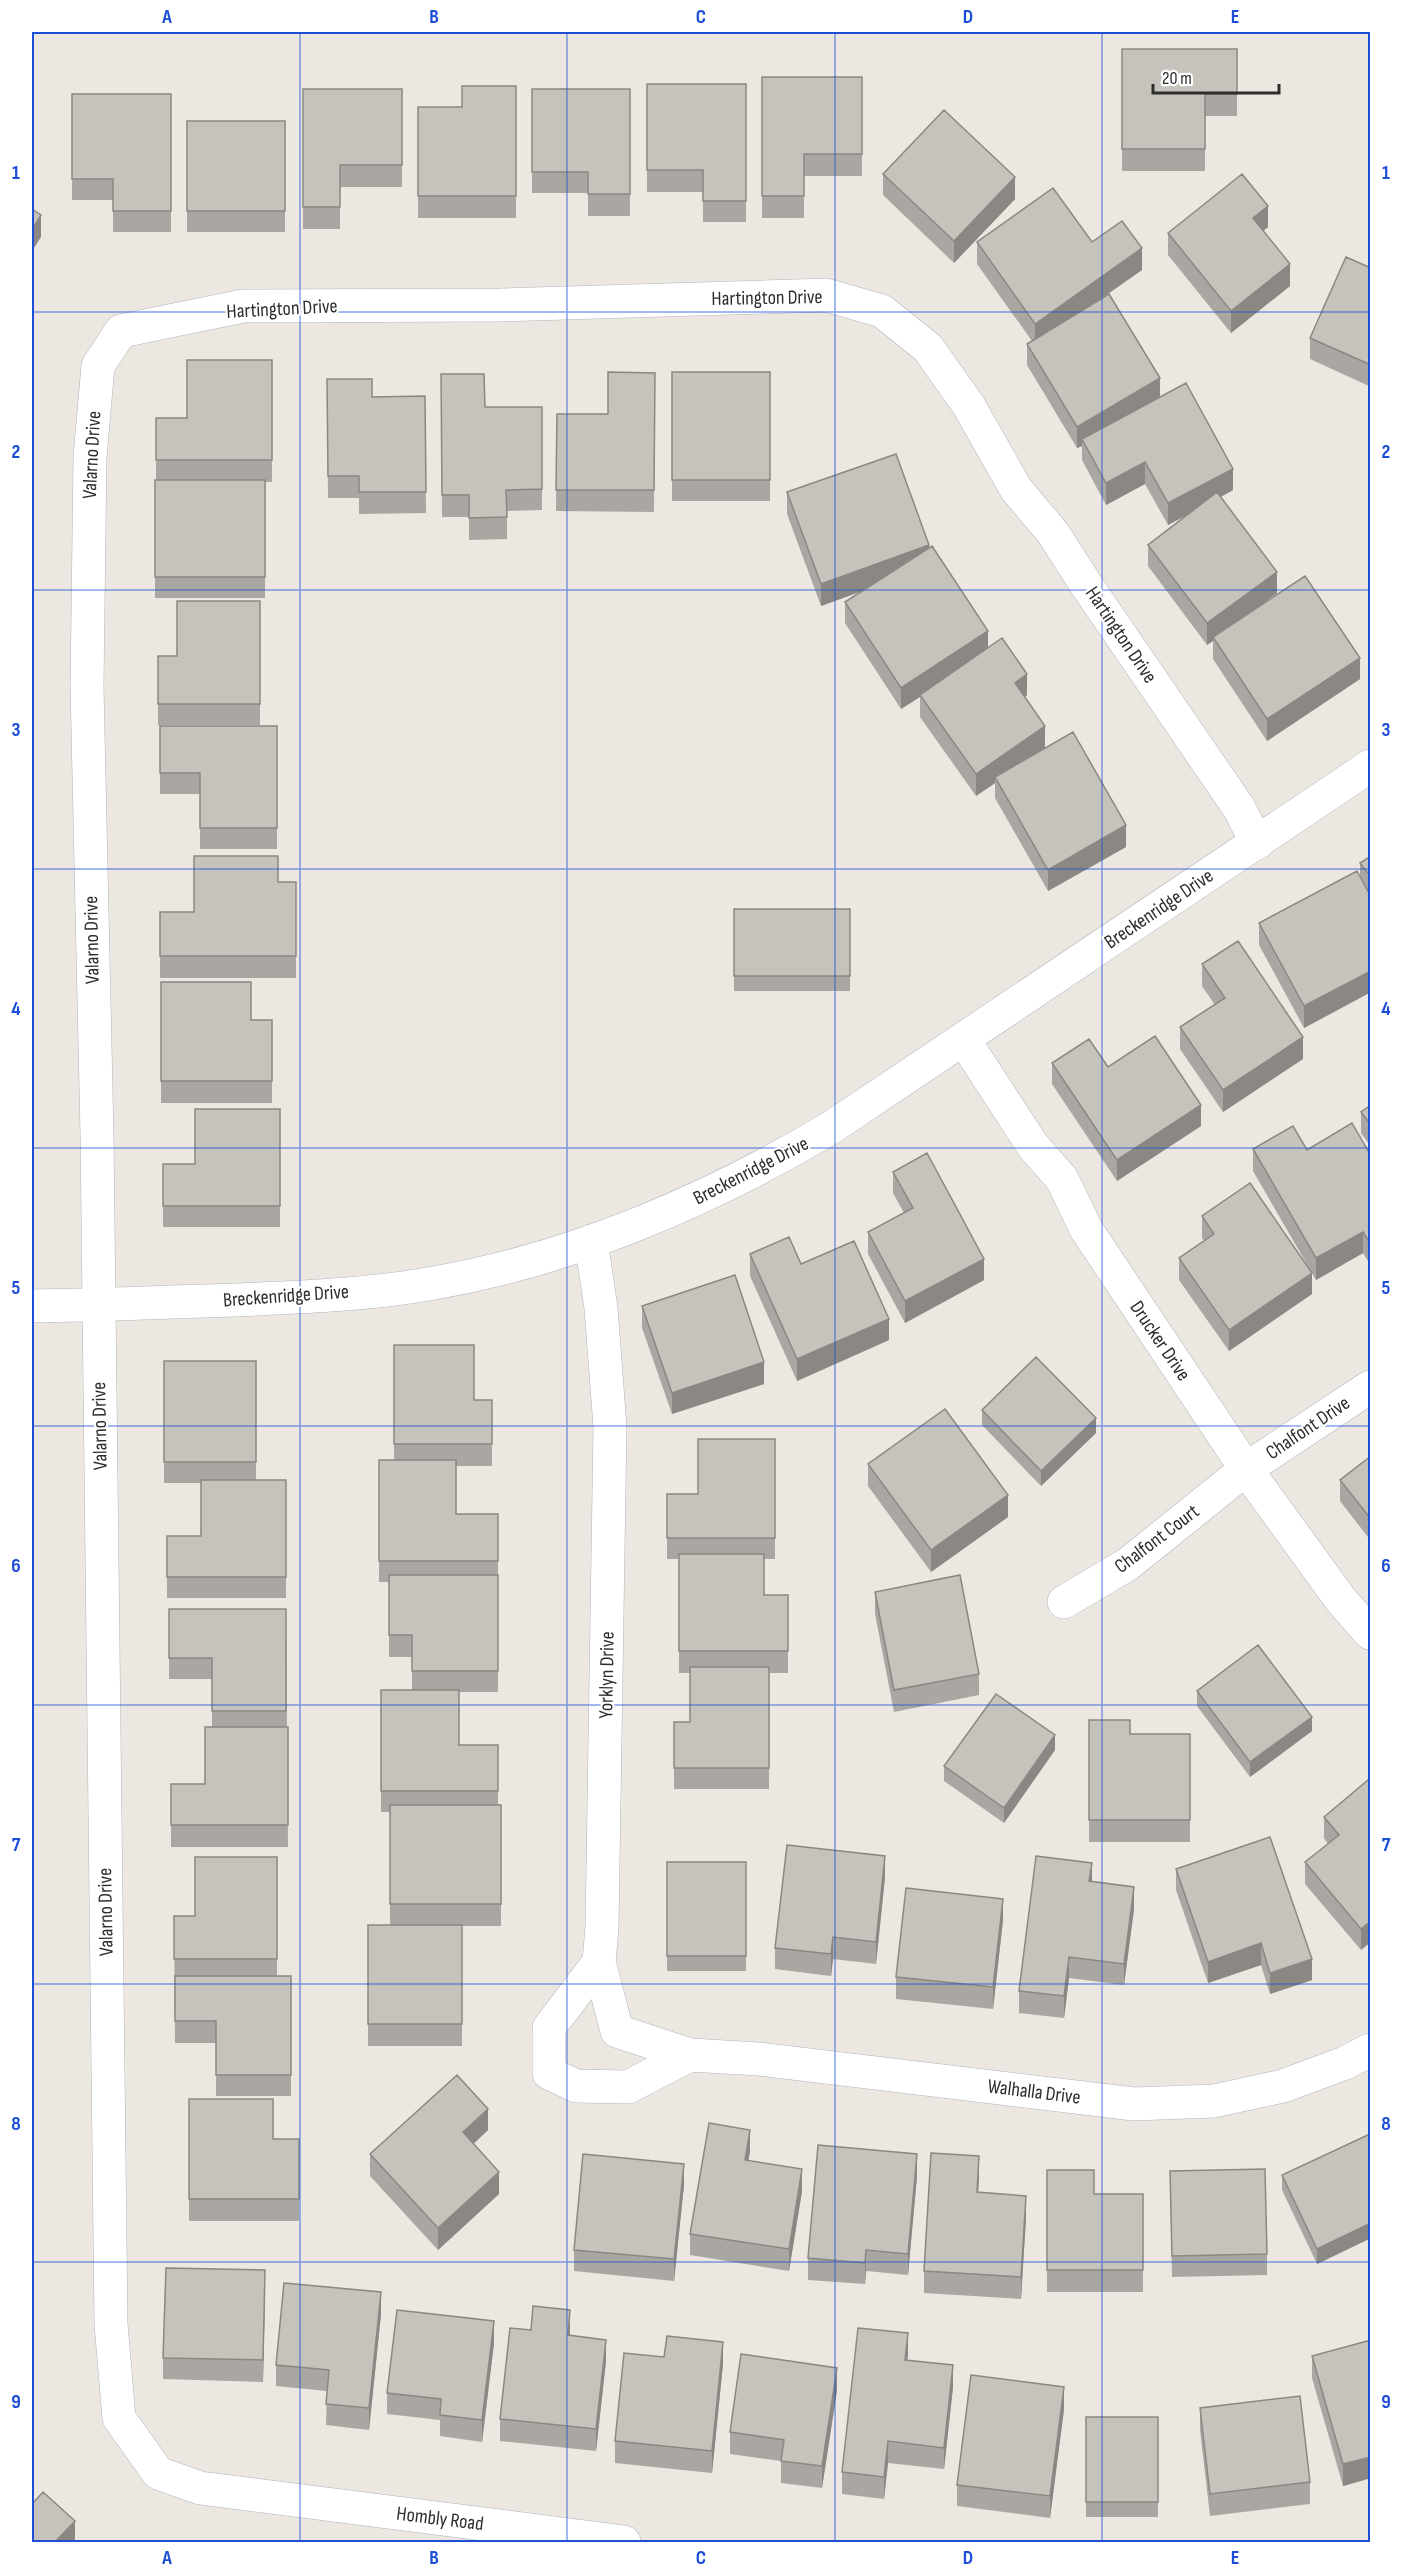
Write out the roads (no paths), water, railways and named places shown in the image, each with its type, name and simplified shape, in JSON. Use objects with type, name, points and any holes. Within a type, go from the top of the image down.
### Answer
[{"type":"street","name":"Hartington Drive","points":[[178,320],[243,306],[501,305],[826,295],[882,311],[928,348],[942,367],[969,406],[1016,489],[1053,533],[1239,808],[1257,843]]},
{"type":"street","name":"Valarno Drive","points":[[178,320],[121,331],[115,339],[98,366],[90,458],[88,799],[99,1305],[111,2324],[119,2418],[158,2474],[200,2488],[256,2495]]},
{"type":"street","name":"Breckenridge Drive","points":[[32,1306],[304,1297],[432,1284],[486,1273],[591,1241],[705,1197],[772,1163],[832,1127],[1371,766]]},
{"type":"street","name":"Drucker Drive","points":[[964,1040],[1033,1146],[1062,1179],[1086,1229],[1246,1469],[1341,1600],[1371,1634]]},
{"type":"street","name":"Yorklyn Drive","points":[[591,1241],[601,1308],[610,1427],[603,1916],[599,1962],[617,2031],[690,2055]]},
{"type":"street","name":"Chalfont Drive","points":[[1246,1469],[1371,1387]]},
{"type":"street","name":"Chalfont Court","points":[[1064,1602],[1128,1564],[1246,1469]]},
{"type":"street","points":[[599,1962],[549,2028],[549,2073],[576,2086],[628,2087],[690,2055]]},
{"type":"street","name":"Walhalla Drive","points":[[690,2055],[759,2059],[1134,2104],[1214,2101],[1283,2086],[1345,2063],[1371,2050]]},
{"type":"street","name":"Hombly Road","points":[[256,2495],[624,2542]]}]
